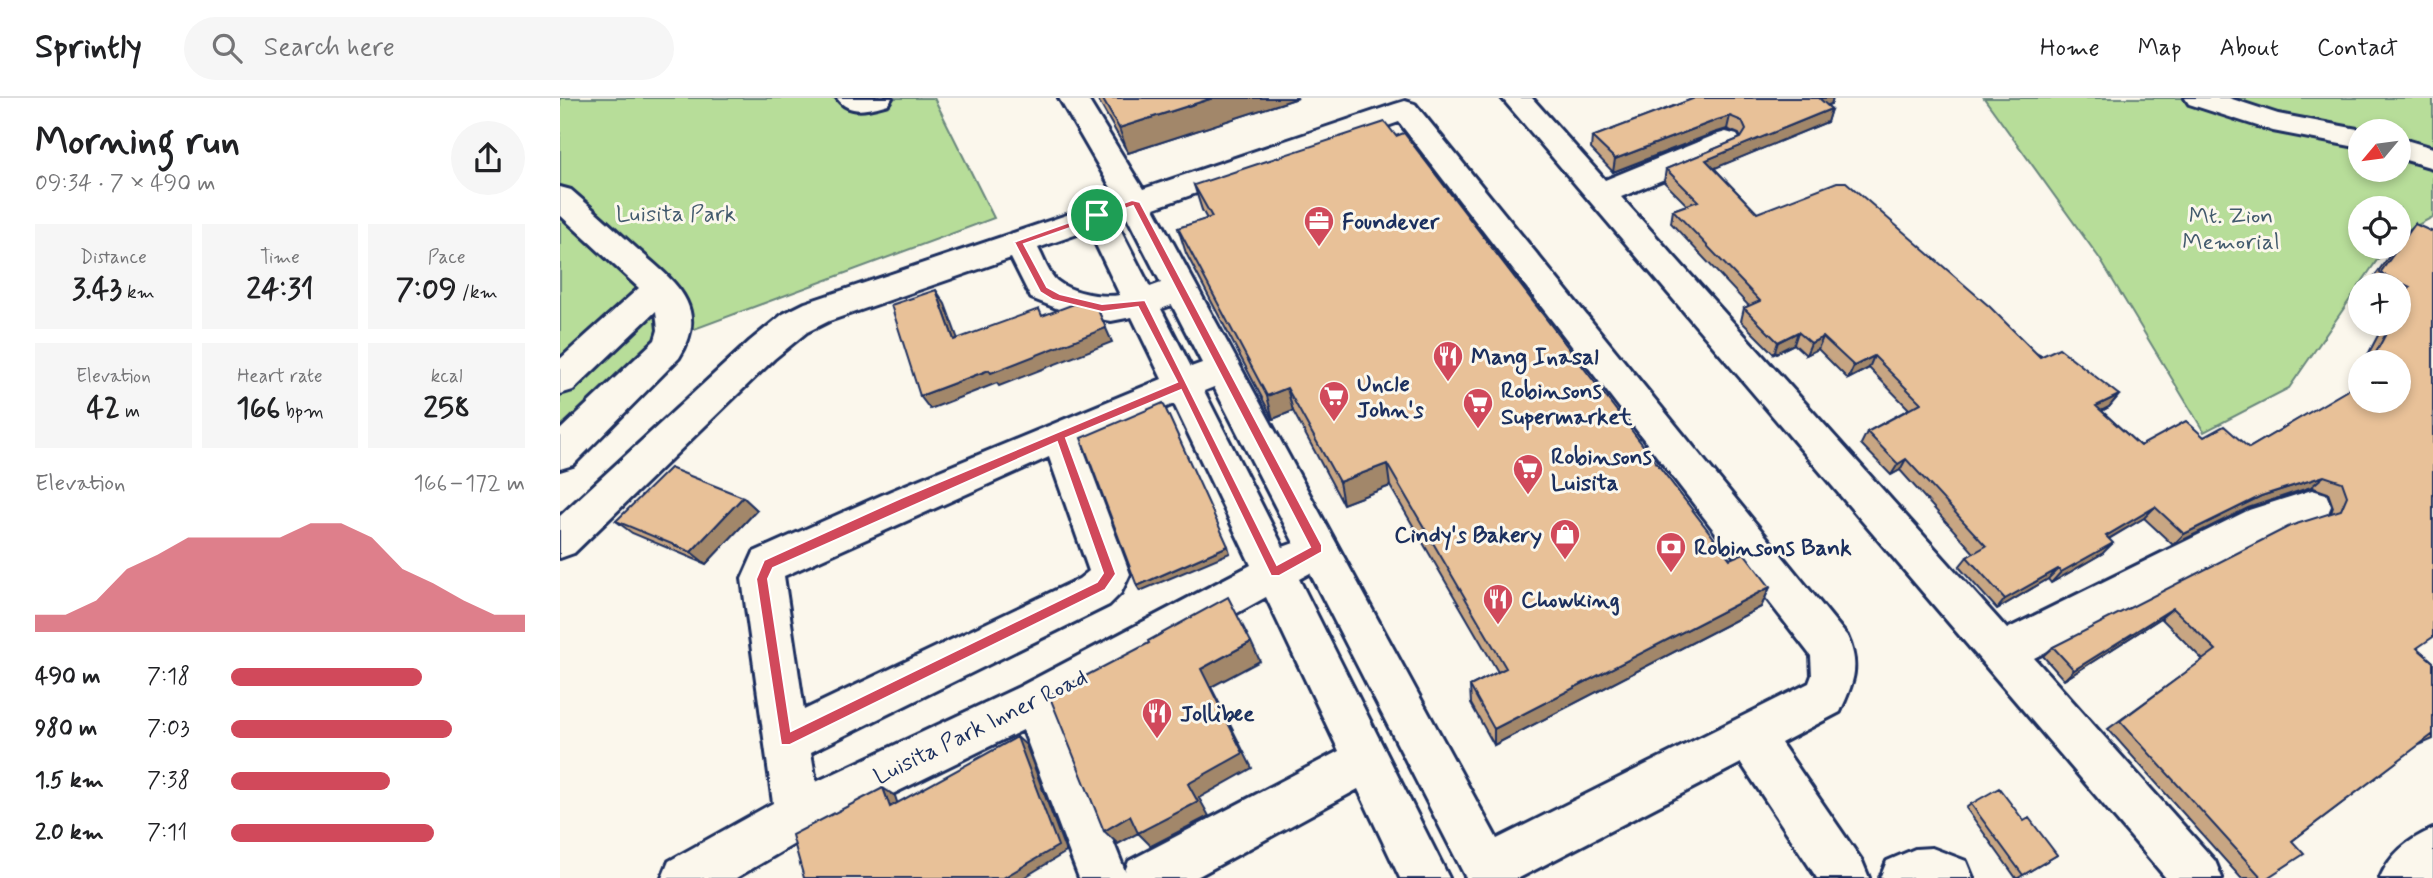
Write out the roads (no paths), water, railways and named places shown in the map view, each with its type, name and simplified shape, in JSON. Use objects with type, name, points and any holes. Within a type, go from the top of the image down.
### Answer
[{"type":"main road","points":[[851,98],[859,102],[878,98]]},
{"type":"main road","points":[[560,541],[762,350],[795,323],[817,312],[1135,202],[1400,104],[1832,650],[1834,675],[1825,697],[1490,874],[1135,202],[1073,98]]},
{"type":"main road","points":[[1516,98],[2198,878]]},
{"type":"main road","points":[[2199,98],[2273,122],[2348,136]]},
{"type":"main road","points":[[1600,194],[1726,142]]},
{"type":"main road","points":[[2412,152],[2433,158]]},
{"type":"main road","points":[[560,197],[668,296],[675,315],[674,340],[657,361],[560,454]]},
{"type":"main road","points":[[1097,215],[1183,384],[1425,878]]},
{"type":"main road","points":[[1019,242],[1043,289],[1057,297],[1102,308],[1141,303],[1181,288]]},
{"type":"main road","points":[[560,380],[660,288]]},
{"type":"main road","points":[[798,815],[762,579],[768,564],[905,502],[1224,368]]},
{"type":"main road","points":[[786,741],[1094,592],[1107,580],[1110,574],[1060,436]]},
{"type":"main road","points":[[2002,653],[2263,522],[2312,506]]},
{"type":"main road","name":"Luisita Park Inner Road","points":[[685,878],[798,815],[1035,702],[1318,549]]},
{"type":"main road","points":[[1035,702],[1104,878]]},
{"type":"main road","points":[[1749,735],[1845,878]]},
{"type":"main road","points":[[1146,878],[1367,760]]},
{"type":"main road","points":[[2404,878],[2433,853]]},
{"type":"main road","points":[[1904,878],[1912,873],[1936,870],[1949,878]]},
{"type":"place","name":"Foundever","points":[[1319,248]]},
{"type":"place","name":"Mang Inasal","points":[[1448,383]]},
{"type":"place","name":"Uncle John's","points":[[1334,423]]},
{"type":"place","name":"Robinsons Supermarket","points":[[1478,430]]},
{"type":"place","name":"Robinsons Luisita","points":[[1528,496]]},
{"type":"place","name":"Cindy's Bakery","points":[[1565,561]]},
{"type":"place","name":"Robinsons Bank","points":[[1671,574]]},
{"type":"place","name":"Chowking","points":[[1498,626]]},
{"type":"place","name":"Jollibee","points":[[1157,740]]},
{"type":"park label","name":"Luisita Park","points":[[676,213]]},
{"type":"park label","name":"Mt. Zion Memorial","points":[[2231,228]]}]
